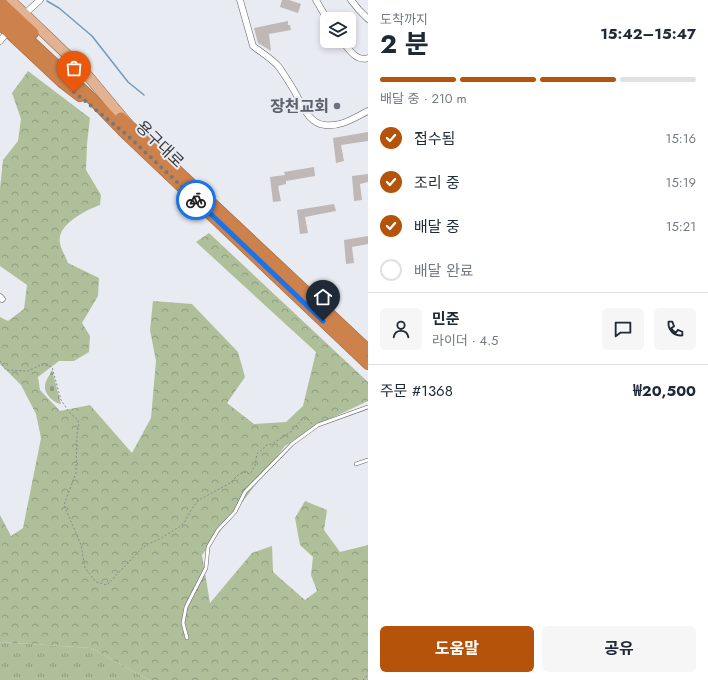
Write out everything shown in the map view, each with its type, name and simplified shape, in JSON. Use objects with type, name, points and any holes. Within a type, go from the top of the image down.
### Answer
[{"type":"highway","name":"용구대로","points":[[0,2],[130,132],[368,364]]},
{"type":"highway","name":"용구대로","points":[[0,13],[368,350]]},
{"type":"highway","points":[[0,24],[63,83],[130,132]]},
{"type":"main road","points":[[10,0],[83,70],[130,132]]},
{"type":"street","points":[[29,10],[40,0]]},
{"type":"street","points":[[240,0],[252,46],[267,56],[278,67],[298,96],[307,115],[324,126],[347,122],[368,111]]},
{"type":"street","points":[[316,0],[323,12]]},
{"type":"street","points":[[351,0],[368,19]]},
{"type":"street","points":[[0,41],[5,35]]},
{"type":"street","points":[[348,48],[357,58],[363,60],[368,58]]},
{"type":"lane","points":[[187,638],[183,624],[186,607],[206,568],[208,547],[218,530],[235,512],[245,492],[292,444],[318,425],[368,407]]},
{"type":"lane","points":[[356,464],[368,460]]},
{"type":"path","points":[[0,361],[6,370],[28,371],[43,364],[52,367],[61,400],[69,412],[78,420],[76,473],[64,505],[81,545],[85,568],[96,582],[105,585],[107,585],[131,559],[148,544],[180,527],[199,500],[230,483],[238,475],[244,472],[250,474],[255,466],[257,454],[268,445],[292,431],[300,420],[308,419],[312,424],[318,425]]},
{"type":"path","points":[[363,680],[368,675]]},
{"type":"green space","points":[[28,71],[90,118],[86,170],[101,195],[100,205],[80,214],[73,219],[67,224],[60,236],[62,251],[68,263],[99,278],[98,296],[82,323],[90,336],[89,352],[74,361],[59,361],[38,377],[40,390],[60,411],[90,405],[132,453],[151,418],[156,361],[150,330],[153,301],[192,304],[238,352],[245,377],[227,403],[254,424],[286,422],[303,406],[316,352],[196,242],[209,233],[368,382],[368,401],[323,422],[285,446],[202,555],[210,603],[252,553],[272,546],[273,572],[305,600],[317,591],[311,575],[313,557],[300,545],[295,518],[305,501],[327,510],[324,530],[340,552],[368,545],[368,680],[149,680],[91,648],[0,642],[0,515],[11,536],[23,528],[41,438],[36,414],[21,385],[0,364],[0,317],[8,321],[24,309],[27,285],[0,266],[0,188],[3,160],[18,141],[21,119],[12,93]]},
{"type":"green space","points":[[52,370],[61,404],[50,398],[45,389],[46,382]]},
{"type":"green space","points":[[0,642],[91,648],[149,680],[0,680]]},
{"type":"building","points":[[282,0],[289,0],[301,4],[298,13],[280,7]]},
{"type":"building","points":[[288,21],[288,25],[290,25],[291,30],[269,34],[271,51],[258,43],[254,28]]},
{"type":"building","points":[[368,132],[368,141],[341,145],[344,161],[336,163],[333,138]]},
{"type":"building","points":[[314,167],[315,176],[286,181],[286,184],[278,186],[281,201],[273,202],[270,177],[285,175],[284,172]]},
{"type":"building","points":[[368,174],[368,182],[360,184],[362,200],[354,201],[352,176]]},
{"type":"building","points":[[334,204],[336,211],[305,217],[308,233],[300,234],[297,210]]},
{"type":"building","points":[[368,236],[368,244],[352,247],[354,263],[346,264],[344,240]]},
{"type":"waterway","points":[[47,1],[59,8],[92,36],[128,82],[144,95]]},
{"type":"way so far","points":[[74,92],[127,135],[196,200]]},
{"type":"place","name":"장천교회","points":[[337,106]]},
{"type":"route","points":[[196,200],[323,321]]}]
